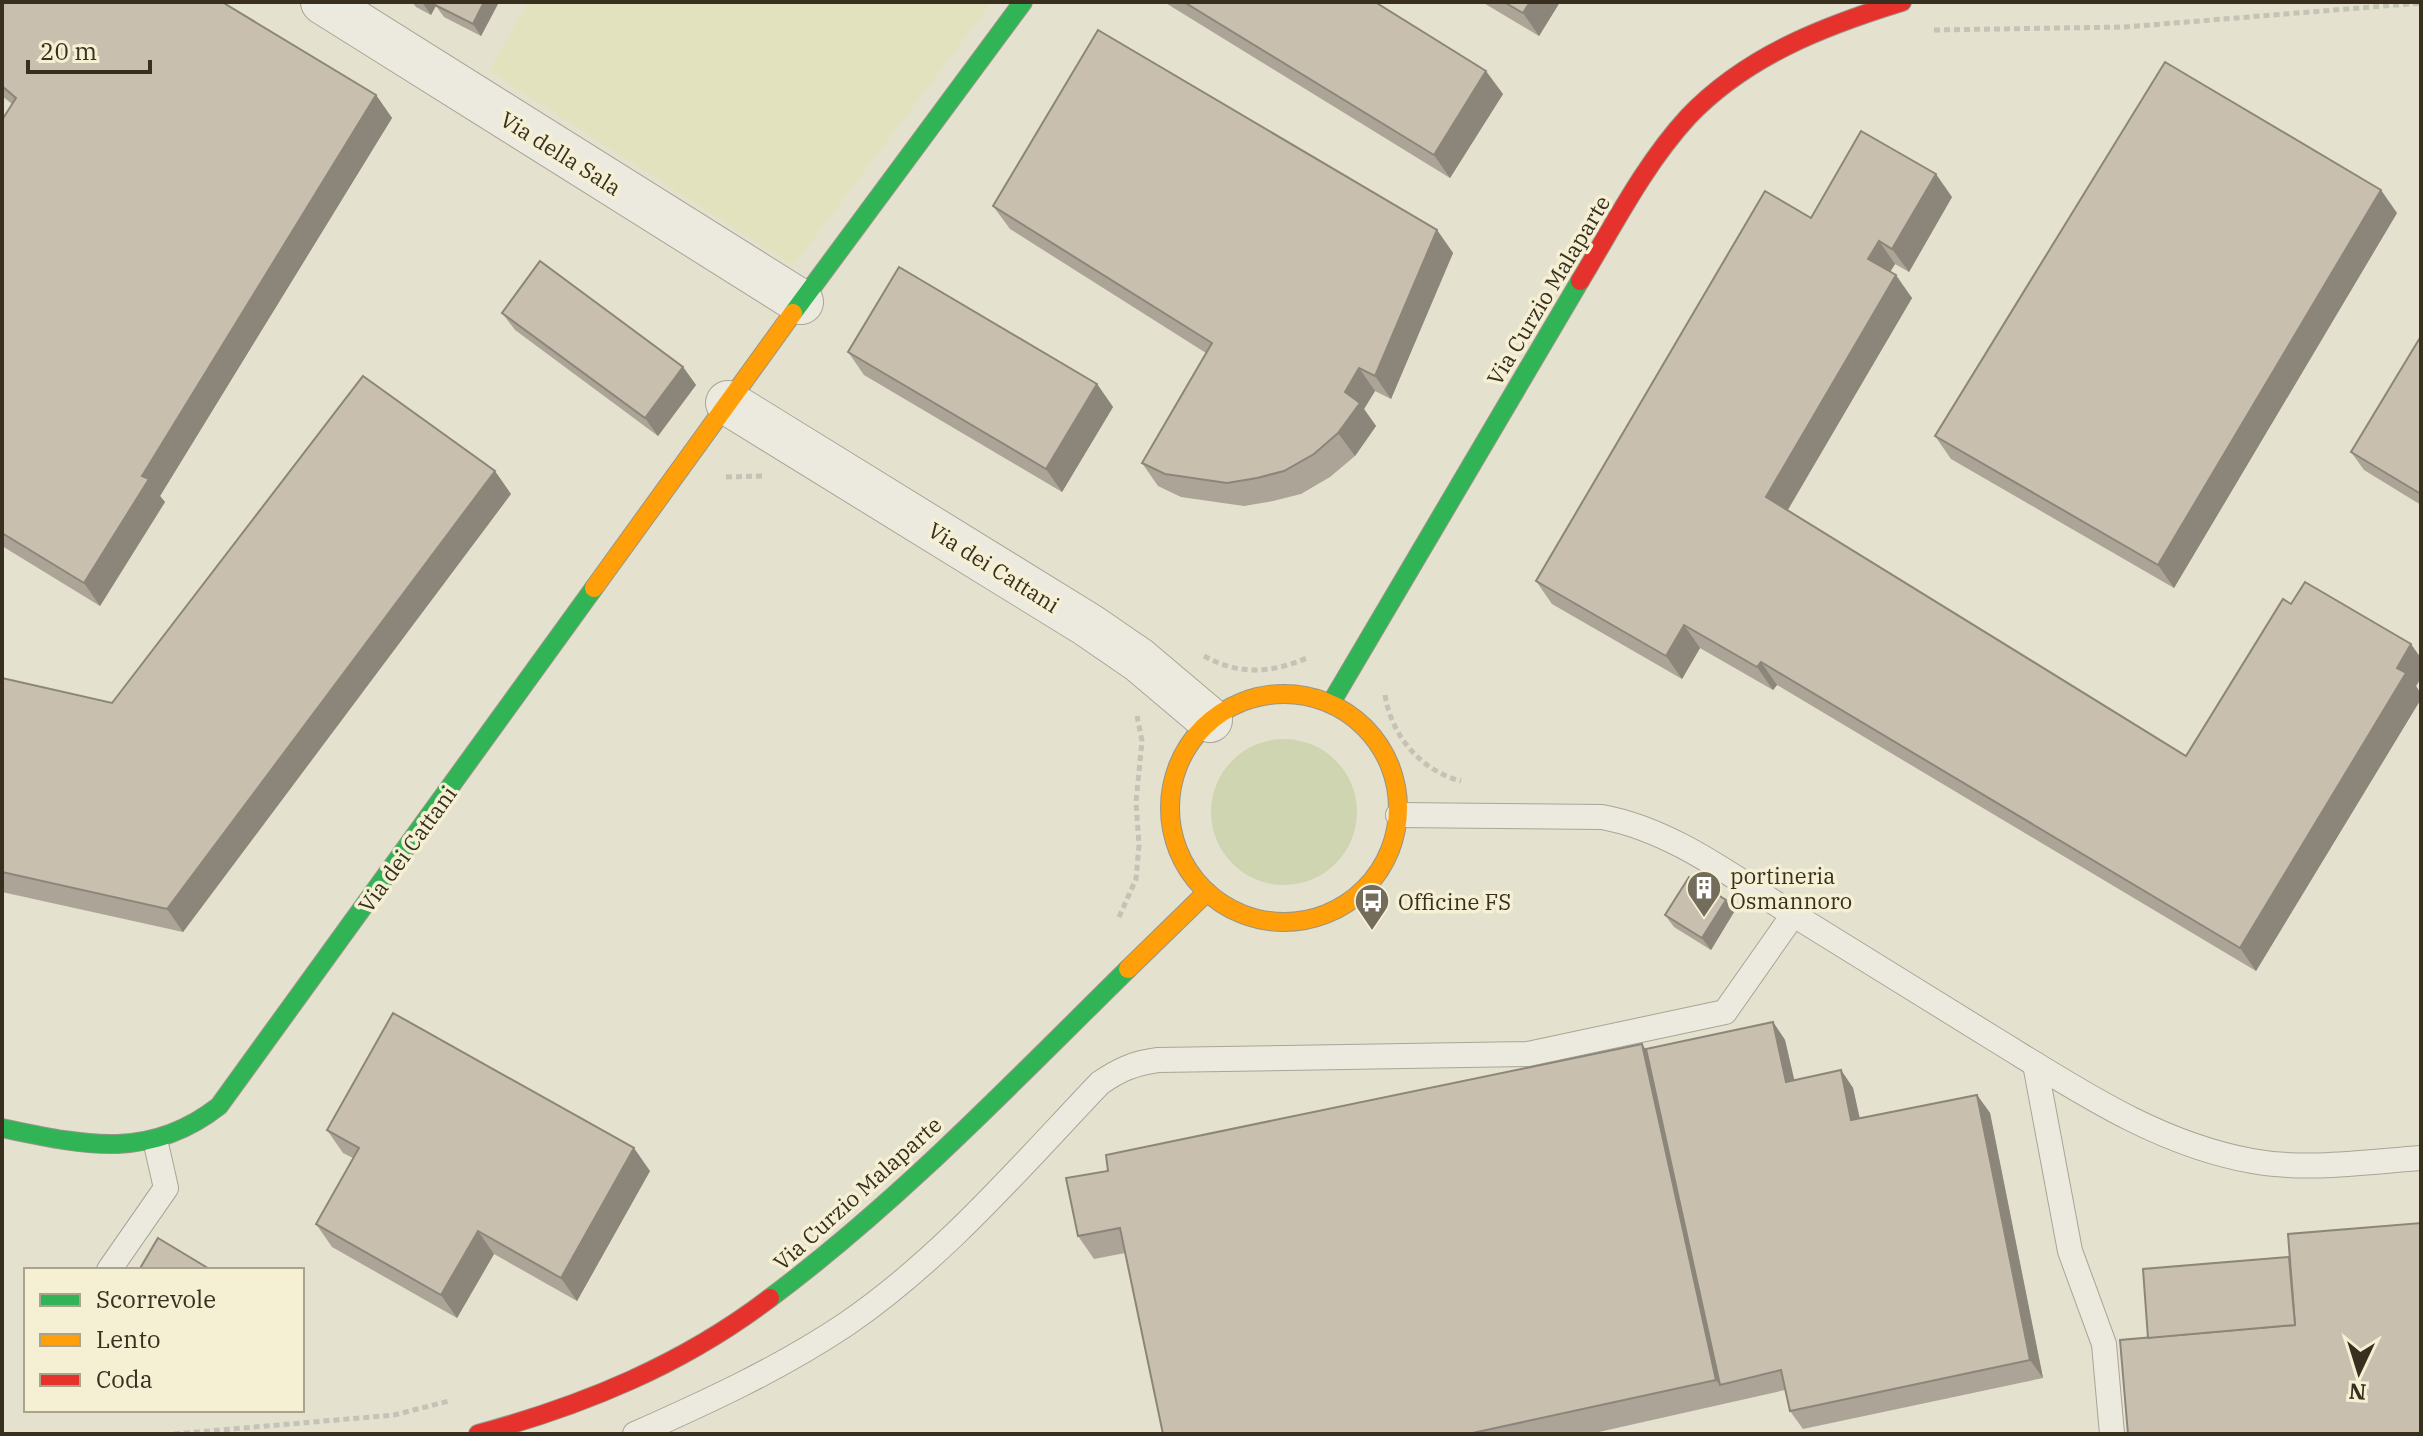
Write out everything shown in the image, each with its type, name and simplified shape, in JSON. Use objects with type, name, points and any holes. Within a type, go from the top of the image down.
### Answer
[{"type":"street","name":"Via della Sala","points":[[323,2],[801,302]]},
{"type":"street","name":"Via dei Cattani","points":[[2,1128],[89,1144],[156,1144],[184,1133],[205,1120],[235,1086],[801,302],[1023,2]]},
{"type":"street","name":"Via Curzio Malaparte","points":[[1331,703],[1578,285],[1671,139],[1689,116],[1725,84],[1804,38],[1844,9],[1902,2]]},
{"type":"street","name":"Via dei Cattani","points":[[728,403],[1088,625],[1139,660],[1210,720]]},
{"type":"street","points":[[1296,694],[1331,703],[1360,723],[1381,747],[1396,786],[1398,815],[1390,852],[1376,876],[1352,900],[1323,915],[1285,922],[1254,919],[1230,909],[1207,892],[1180,857],[1170,824],[1169,800],[1183,753],[1210,720],[1232,705],[1266,695],[1296,694]]},
{"type":"street","name":"Via Curzio Malaparte","points":[[478,1434],[595,1398],[684,1357],[746,1318],[811,1271],[1015,1080],[1207,892]]},
{"type":"lane","points":[[1398,815],[1602,817],[1632,822],[1664,836],[2035,1064],[2145,1127],[2240,1158],[2308,1165],[2421,1158]]},
{"type":"lane","points":[[635,1434],[776,1366],[847,1324],[923,1264],[1100,1083],[1117,1071],[1138,1062],[1158,1060],[1528,1054],[1725,1012],[1793,915]]},
{"type":"lane","points":[[2035,1064],[2070,1251],[2104,1344],[2112,1434]]},
{"type":"lane","points":[[110,1268],[166,1188],[156,1144]]},
{"type":"path","points":[[1927,31],[1985,26],[2125,27],[2421,3]]},
{"type":"path","points":[[683,466],[705,481],[744,474],[769,476]]},
{"type":"path","points":[[1193,649],[1238,669],[1264,672],[1312,655]]},
{"type":"path","points":[[1383,680],[1387,705],[1400,735],[1422,762],[1442,776],[1470,783]]},
{"type":"path","points":[[1113,928],[1136,879],[1139,845],[1136,802],[1142,741],[1136,712]]},
{"type":"path","points":[[174,1434],[394,1415],[452,1401]]},
{"type":"green space","points":[[528,2],[992,2],[793,266],[489,71]]},
{"type":"green space","points":[[1284,739],[1312,745],[1335,761],[1351,784],[1357,812],[1351,840],[1335,863],[1312,879],[1284,885],[1256,879],[1233,863],[1217,840],[1211,812],[1217,784],[1233,761],[1256,745]]},
{"type":"building","points":[[2,2],[222,2],[376,95],[142,476],[149,479],[84,583],[2,533],[2,120],[16,98],[2,86]]},
{"type":"building","points":[[436,2],[484,2],[473,24],[435,5]]},
{"type":"building","points":[[1184,2],[1375,2],[1486,71],[1434,155]]},
{"type":"building","points":[[1504,2],[1530,2],[1523,13]]},
{"type":"building","points":[[1098,30],[1437,230],[1375,376],[1359,368],[1345,392],[1360,403],[1338,433],[1314,454],[1284,471],[1227,483],[1165,474],[1142,463],[1212,343],[993,206]]},
{"type":"building","points":[[2165,62],[2381,190],[2158,565],[1935,436]]},
{"type":"building","points":[[1861,131],[1936,174],[1892,249],[1879,241],[1868,259],[1896,275],[1766,497],[2186,756],[2283,599],[2291,604],[2305,582],[2411,644],[2397,668],[2406,673],[2240,948],[1761,662],[1757,667],[1684,625],[1666,656],[1536,581],[1765,191],[1811,218]]},
{"type":"building","points":[[540,261],[683,367],[645,418],[502,313]]},
{"type":"building","points":[[899,267],[1097,384],[1046,469],[848,352]]},
{"type":"building","points":[[2421,336],[2421,494],[2351,452]]},
{"type":"building","points":[[363,376],[495,471],[167,909],[2,872],[2,678],[112,703]]},
{"type":"building","points":[[1689,877],[1726,900],[1702,938],[1665,915]]},
{"type":"building","points":[[393,1013],[634,1148],[561,1278],[478,1231],[441,1295],[316,1224],[359,1148],[327,1130]]},
{"type":"building","points":[[1773,1022],[1786,1082],[1841,1070],[1851,1120],[1977,1095],[2030,1360],[1790,1411],[1781,1370],[1720,1385],[1646,1049]]},
{"type":"building","points":[[1642,1044],[1716,1380],[1468,1434],[1163,1434],[1120,1228],[1078,1236],[1066,1178],[1108,1171],[1106,1155]]},
{"type":"building","points":[[2421,1223],[2421,1434],[2128,1434],[2120,1340],[2295,1325],[2288,1234]]},
{"type":"building","points":[[158,1238],[208,1268],[140,1268]]},
{"type":"building","points":[[2289,1257],[2295,1325],[2148,1338],[2143,1269]]},
{"type":"traffic: fast","points":[[793,313],[1023,2]]},
{"type":"traffic: fast","points":[[1331,703],[1580,281]]},
{"type":"traffic: fast","points":[[2,1128],[88,1143],[141,1142],[167,1135],[219,1106],[594,588]]},
{"type":"traffic: fast","points":[[770,1298],[910,1181],[1128,969]]},
{"type":"traffic: slow","points":[[594,588],[793,313]]},
{"type":"traffic: slow","points":[[1284,694],[1328,702],[1365,727],[1390,764],[1398,808],[1390,852],[1365,889],[1328,914],[1284,922],[1240,914],[1203,889],[1178,852],[1170,808],[1178,764],[1203,727],[1240,702],[1284,694]]},
{"type":"traffic: slow","points":[[1128,969],[1207,892]]},
{"type":"traffic: jam","points":[[1580,281],[1657,155],[1688,117],[1711,96],[1761,60],[1788,46],[1815,33],[1902,2]]},
{"type":"traffic: jam","points":[[478,1434],[556,1410],[631,1380],[702,1343],[770,1298]]},
{"type":"place","name":"portineria Osmannoro","points":[[1704,919]]},
{"type":"place","name":"Officine FS","points":[[1372,932]]}]
